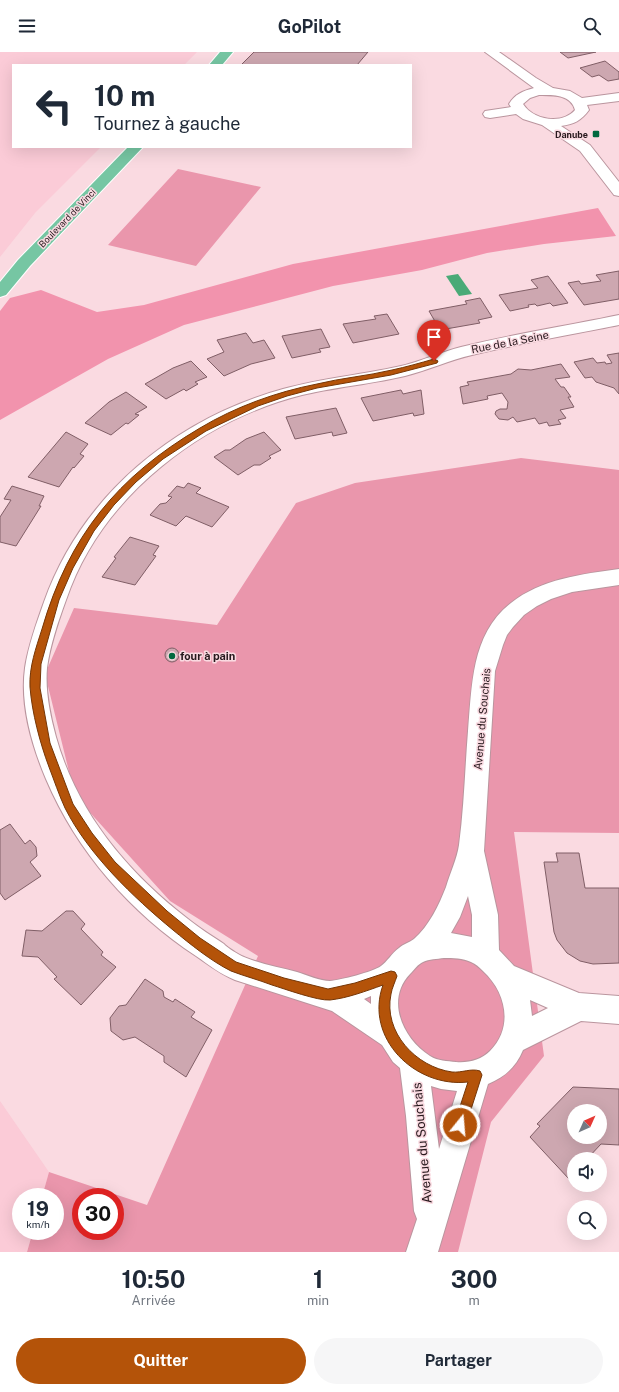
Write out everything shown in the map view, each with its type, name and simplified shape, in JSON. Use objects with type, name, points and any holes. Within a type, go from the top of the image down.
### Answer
[{"type":"main road","points":[[216,64],[227,52]]},
{"type":"main road","name":"Boulevard de Vinci","points":[[0,292],[24,263],[135,148]]},
{"type":"street","points":[[491,52],[549,91]]},
{"type":"street","points":[[513,68],[523,90],[523,96]]},
{"type":"street","points":[[546,122],[567,121],[576,118],[582,110],[582,106],[579,102],[567,94],[549,91],[539,91],[523,96],[518,100],[516,104],[518,110],[529,117],[546,122],[585,148]]},
{"type":"street","points":[[579,102],[619,97]]},
{"type":"street","points":[[490,114],[518,110]]},
{"type":"street","points":[[576,118],[576,123],[585,148],[619,192]]},
{"type":"street","name":"Rue de la Seine","points":[[390,1034],[358,1011],[328,995],[284,983],[233,966],[196,942],[158,910],[111,865],[88,836],[69,806],[45,743],[35,688],[36,664],[55,600],[68,568],[92,528],[111,503],[133,480],[161,458],[204,429],[255,404],[285,394],[317,386],[406,370],[459,352],[619,320]]},
{"type":"street","name":"Avenue du Souchais","points":[[424,948],[438,930],[451,908],[471,850],[484,671],[492,644],[504,621],[526,603],[550,590],[619,577]]},
{"type":"street","name":"Avenue du Souchais","points":[[471,850],[485,915],[486,957]]},
{"type":"street","points":[[444,944],[466,947],[486,957],[506,976],[513,989],[519,1010],[518,1030],[509,1050],[495,1066],[476,1075],[454,1078],[431,1073],[414,1063],[400,1050],[390,1034],[385,1014],[385,995],[391,976],[410,955],[424,948],[444,944]]},
{"type":"street","name":"Rue de la Seine","points":[[328,995],[355,989],[391,976]]},
{"type":"street","points":[[506,976],[579,1006],[619,1010]]},
{"type":"street","points":[[514,1039],[579,1006]]},
{"type":"street","name":"Avenue du Souchais","points":[[414,1063],[421,1116],[429,1222]]},
{"type":"street","name":"Avenue du Souchais","points":[[422,1252],[429,1222],[476,1075]]},
{"type":"shaded area","points":[[0,52],[197,52],[185,64],[12,64],[12,148],[100,148],[35,213],[0,257]]},
{"type":"shaded area","points":[[178,169],[261,187],[196,266],[108,245]]},
{"type":"shaded area","points":[[598,208],[616,236],[544,244],[487,253],[422,270],[333,286],[184,325],[108,359],[0,420],[0,311],[10,298],[41,290],[97,312],[144,305],[293,264]]},
{"type":"shaded area","points":[[458,274],[472,294],[459,296],[446,276]]},
{"type":"shaded area","points":[[521,458],[619,470],[619,833],[514,832],[544,1056],[491,1122],[458,1252],[27,1252],[30,1240],[64,1240],[64,1188],[45,1188],[49,1172],[97,1188],[72,1188],[72,1240],[124,1240],[124,1197],[147,1205],[258,956],[170,901],[75,796],[45,674],[74,608],[217,625],[296,503],[355,483]]},
{"type":"shaded area","points":[[0,1101],[49,1172],[45,1188],[12,1188],[12,1240],[30,1240],[27,1252],[0,1252]]},
{"type":"building","points":[[254,52],[368,52],[358,64],[242,64]]},
{"type":"building","points":[[560,52],[596,52],[568,58]]},
{"type":"building","points":[[605,61],[619,72],[619,79],[608,81],[599,75],[592,77],[580,68]]},
{"type":"building","points":[[619,271],[619,299],[584,305],[568,283],[579,281],[581,284],[601,281],[596,275]]},
{"type":"building","points":[[548,276],[568,303],[553,306],[550,303],[537,306],[535,304],[528,305],[529,307],[510,311],[499,295],[538,288],[531,280]]},
{"type":"building","points":[[480,298],[492,317],[478,320],[480,323],[440,330],[429,311],[467,304],[465,301]]},
{"type":"building","points":[[387,314],[399,334],[353,343],[343,324],[376,319],[374,316]]},
{"type":"building","points":[[321,329],[330,347],[319,349],[321,352],[292,358],[282,336]]},
{"type":"building","points":[[246,333],[253,343],[264,340],[275,358],[251,364],[224,376],[207,359],[224,352],[217,340]]},
{"type":"building","points":[[619,353],[619,394],[614,388],[596,382],[592,377],[585,378],[574,362],[593,358],[597,363],[612,363],[607,355]]},
{"type":"building","points":[[191,361],[207,377],[195,382],[198,384],[186,391],[184,389],[166,399],[145,384],[173,368]]},
{"type":"building","points":[[561,364],[570,377],[555,379],[561,387],[564,387],[571,397],[568,397],[574,407],[560,410],[566,418],[558,420],[561,424],[549,426],[547,422],[539,424],[535,418],[517,422],[513,417],[508,420],[499,419],[495,414],[496,411],[500,409],[507,409],[508,402],[502,393],[487,396],[488,399],[463,404],[460,387],[469,385],[467,382],[511,374],[518,369],[531,370]]},
{"type":"building","points":[[401,390],[403,394],[421,390],[424,414],[414,416],[413,413],[373,421],[361,398]]},
{"type":"building","points":[[126,392],[147,407],[135,414],[139,415],[128,424],[126,423],[111,435],[85,423],[109,402]]},
{"type":"building","points":[[336,408],[347,433],[333,436],[332,432],[295,439],[286,417]]},
{"type":"building","points":[[66,432],[88,444],[80,454],[84,456],[74,468],[73,467],[59,487],[28,477]]},
{"type":"building","points":[[264,432],[281,450],[269,456],[271,458],[260,465],[254,465],[238,475],[214,457],[225,450],[230,450],[246,439]]},
{"type":"building","points":[[188,483],[201,488],[196,493],[229,507],[212,527],[186,516],[176,526],[150,515],[160,504],[166,503],[172,497],[168,496],[177,486],[184,488]]},
{"type":"building","points":[[12,486],[44,496],[39,506],[41,506],[16,546],[0,542],[0,517],[11,500],[4,499]]},
{"type":"building","points":[[130,537],[159,546],[153,555],[156,556],[135,585],[102,577],[116,558],[114,557]]},
{"type":"building","name":"four à pain","points":[[172,648],[177,650],[179,655],[177,660],[172,662],[167,660],[165,655],[167,650]]},
{"type":"building","points":[[10,824],[25,844],[30,840],[36,847],[37,856],[30,862],[41,876],[5,900],[0,893],[0,830]]},
{"type":"building","points":[[556,853],[579,853],[585,888],[619,888],[619,963],[593,964],[580,961],[567,953],[557,940],[554,932],[544,862],[558,862]]},
{"type":"building","points":[[66,911],[73,911],[85,924],[81,929],[103,952],[101,955],[116,967],[81,1005],[54,979],[57,977],[38,957],[22,956],[26,930],[42,931]]},
{"type":"building","points":[[145,979],[163,991],[164,997],[173,1002],[175,999],[195,1012],[191,1017],[212,1030],[186,1077],[164,1062],[164,1056],[135,1037],[123,1040],[111,1031],[110,1018],[119,1006],[126,1005]]},
{"type":"building","points":[[573,1087],[619,1089],[619,1145],[601,1144],[594,1152],[567,1152],[567,1177],[530,1137],[540,1126],[537,1124]]},
{"type":"place","name":"Danube","points":[[596,134]]},
{"type":"place","name":"four à pain","points":[[172,656]]},
{"type":"route","points":[[434,361],[406,370],[317,386],[285,394],[255,404],[204,429],[161,458],[133,480],[111,503],[92,528],[68,568],[55,600],[36,664],[35,688],[45,743],[55,773],[69,806],[88,836],[111,865],[137,892],[196,942],[233,966],[284,983],[328,995],[355,989],[391,976],[385,995],[385,1014],[390,1034],[400,1050],[414,1063],[431,1073],[454,1078],[476,1075],[460,1125]]}]
